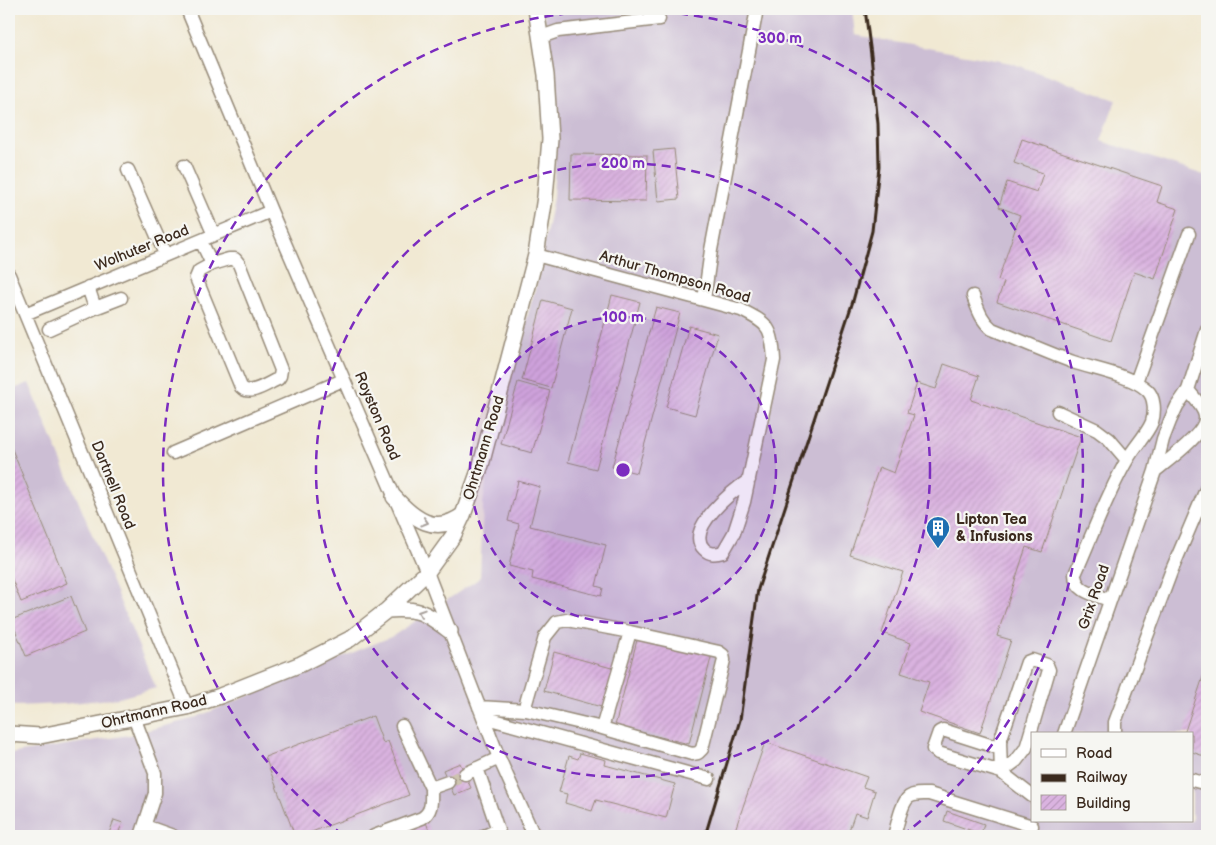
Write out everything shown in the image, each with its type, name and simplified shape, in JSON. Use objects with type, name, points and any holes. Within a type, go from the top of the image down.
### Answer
[{"type":"main road","name":"Ohrtmann Road","points":[[9,734],[40,736],[187,707],[220,696],[301,664],[350,639],[387,610],[427,572],[453,536],[482,466],[536,255],[545,197],[550,139],[546,75],[536,9]]},
{"type":"main road","points":[[394,497],[417,519],[431,524],[446,525],[463,515]]},
{"type":"main road","points":[[387,610],[419,611],[427,614],[450,631]]},
{"type":"street","name":"Royston Road","points":[[187,9],[343,380],[427,572],[499,758],[534,836]]},
{"type":"street","points":[[704,300],[711,250],[757,9]]},
{"type":"street","points":[[541,38],[558,31],[658,19]]},
{"type":"street","points":[[184,166],[214,234]]},
{"type":"street","points":[[128,170],[165,254]]},
{"type":"street","name":"Wolhuter Road","points":[[25,314],[271,211]]},
{"type":"street","points":[[1136,382],[1189,234]]},
{"type":"street","points":[[201,241],[212,264]]},
{"type":"street","name":"Arthur Thompson Road","points":[[536,255],[741,310],[762,321],[768,329],[773,342],[774,360],[749,480],[734,533],[723,552],[714,554],[707,552],[703,548],[700,537],[707,518],[725,499],[749,480]]},
{"type":"street","points":[[230,259],[237,261],[281,370],[278,379],[250,392],[241,387],[197,281],[199,271],[212,264],[230,259]]},
{"type":"street","name":"Dartnell Road","points":[[9,274],[187,707]]},
{"type":"street","points":[[88,287],[95,308]]},
{"type":"street","points":[[973,296],[979,314],[992,329],[1073,362],[1136,382],[1149,391],[1154,411],[1148,431],[1127,460],[1110,493],[1075,574],[1077,584],[1082,590],[1110,600]]},
{"type":"street","points":[[49,329],[121,298]]},
{"type":"street","name":"Grix Road","points":[[1065,732],[1155,471],[1163,439],[1177,406],[1188,390],[1207,330]]},
{"type":"street","points":[[174,453],[343,380]]},
{"type":"street","points":[[1155,471],[1184,447],[1204,425],[1206,411],[1188,390]]},
{"type":"street","points":[[1058,412],[1096,430],[1109,439],[1127,460]]},
{"type":"street","points":[[1115,732],[1115,722],[1167,581],[1207,487]]},
{"type":"street","points":[[481,712],[526,710],[602,728],[692,754],[698,753],[705,746],[724,660],[723,655],[719,652],[630,632],[567,620],[557,622],[545,637],[526,703],[526,710]]},
{"type":"street","points":[[602,728],[630,632]]},
{"type":"street","points":[[1032,660],[1047,664],[1049,670],[1026,748],[1016,761],[1001,772],[1000,741],[1027,662],[1032,660]]},
{"type":"street","points":[[481,712],[709,779]]},
{"type":"street","points":[[134,717],[155,773],[155,793],[143,831],[173,836]]},
{"type":"street","points":[[374,836],[422,818],[430,810],[431,788],[402,726]]},
{"type":"street","points":[[999,748],[941,730],[933,749],[938,753],[1001,772],[1031,795]]},
{"type":"street","points":[[484,836],[499,833],[471,771],[499,758]]},
{"type":"street","points":[[1194,781],[1207,784]]},
{"type":"street","points":[[431,788],[448,782]]},
{"type":"street","points":[[894,836],[903,805],[907,798],[916,794],[929,794],[1031,828]]},
{"type":"shaded area","points":[[543,9],[852,9],[855,35],[1011,63],[1116,100],[1101,141],[1207,176],[1207,836],[9,836],[9,754],[129,735],[192,719],[393,636],[480,578],[483,503],[492,443],[537,282],[553,198],[556,138],[554,65]]},
{"type":"shaded area","points":[[29,383],[156,688],[119,698],[63,704],[16,706],[9,704],[9,391]]},
{"type":"building","points":[[1022,139],[1162,186],[1157,202],[1178,209],[1155,279],[1134,272],[1111,341],[997,302],[1004,282],[998,280],[1020,215],[999,207],[1007,182],[1037,192],[1043,173],[1014,163]]},
{"type":"building","points":[[674,149],[679,199],[658,201],[653,151]]},
{"type":"building","points":[[571,154],[647,155],[646,201],[570,200]]},
{"type":"building","points":[[612,295],[640,302],[596,469],[568,462]]},
{"type":"building","points":[[543,300],[572,308],[551,388],[522,380]]},
{"type":"building","points":[[656,307],[680,313],[637,473],[612,467]]},
{"type":"building","points":[[689,326],[718,334],[695,415],[666,407]]},
{"type":"building","name":"Lipton Tea & Infusions","points":[[944,364],[979,376],[971,400],[1081,437],[1042,552],[1026,547],[997,636],[1011,640],[980,733],[919,712],[929,682],[901,673],[911,643],[882,633],[903,572],[850,555],[879,467],[894,473],[914,415],[907,413],[917,383],[936,389]]},
{"type":"building","points":[[518,382],[550,391],[532,453],[501,444]]},
{"type":"building","points":[[9,442],[67,583],[21,602],[9,572]]},
{"type":"building","points":[[518,481],[540,487],[530,526],[606,545],[596,586],[603,588],[601,596],[532,579],[533,572],[509,566],[519,524],[508,521]]},
{"type":"building","points":[[71,596],[85,632],[26,656],[11,620]]},
{"type":"building","points":[[638,636],[712,654],[689,744],[615,726]]},
{"type":"building","points":[[554,652],[615,669],[605,708],[544,691]]},
{"type":"building","points":[[1207,665],[1207,757],[1194,753],[1194,732],[1185,732]]},
{"type":"building","points":[[373,716],[383,743],[388,741],[409,795],[301,836],[295,836],[265,757]]},
{"type":"building","points":[[765,742],[867,777],[863,787],[875,791],[867,817],[855,813],[847,836],[733,836]]},
{"type":"building","points":[[580,753],[606,760],[605,765],[675,784],[666,818],[596,800],[592,811],[565,803],[567,794],[559,792],[569,756],[578,759]]},
{"type":"building","points":[[460,763],[471,788],[454,795],[443,770]]},
{"type":"building","points":[[947,811],[984,824],[981,834],[944,821]]},
{"type":"building","points":[[114,820],[123,823],[119,831],[131,836],[108,836]]},
{"type":"building","points":[[426,822],[431,836],[391,836]]},
{"type":"tunnel","points":[[448,782],[465,774]]},
{"type":"railway","points":[[705,836],[740,720],[758,589],[853,301],[872,231],[879,167],[878,124],[865,9]]},
{"type":"place","name":"Lipton Tea & Infusions","points":[[938,549]]}]
